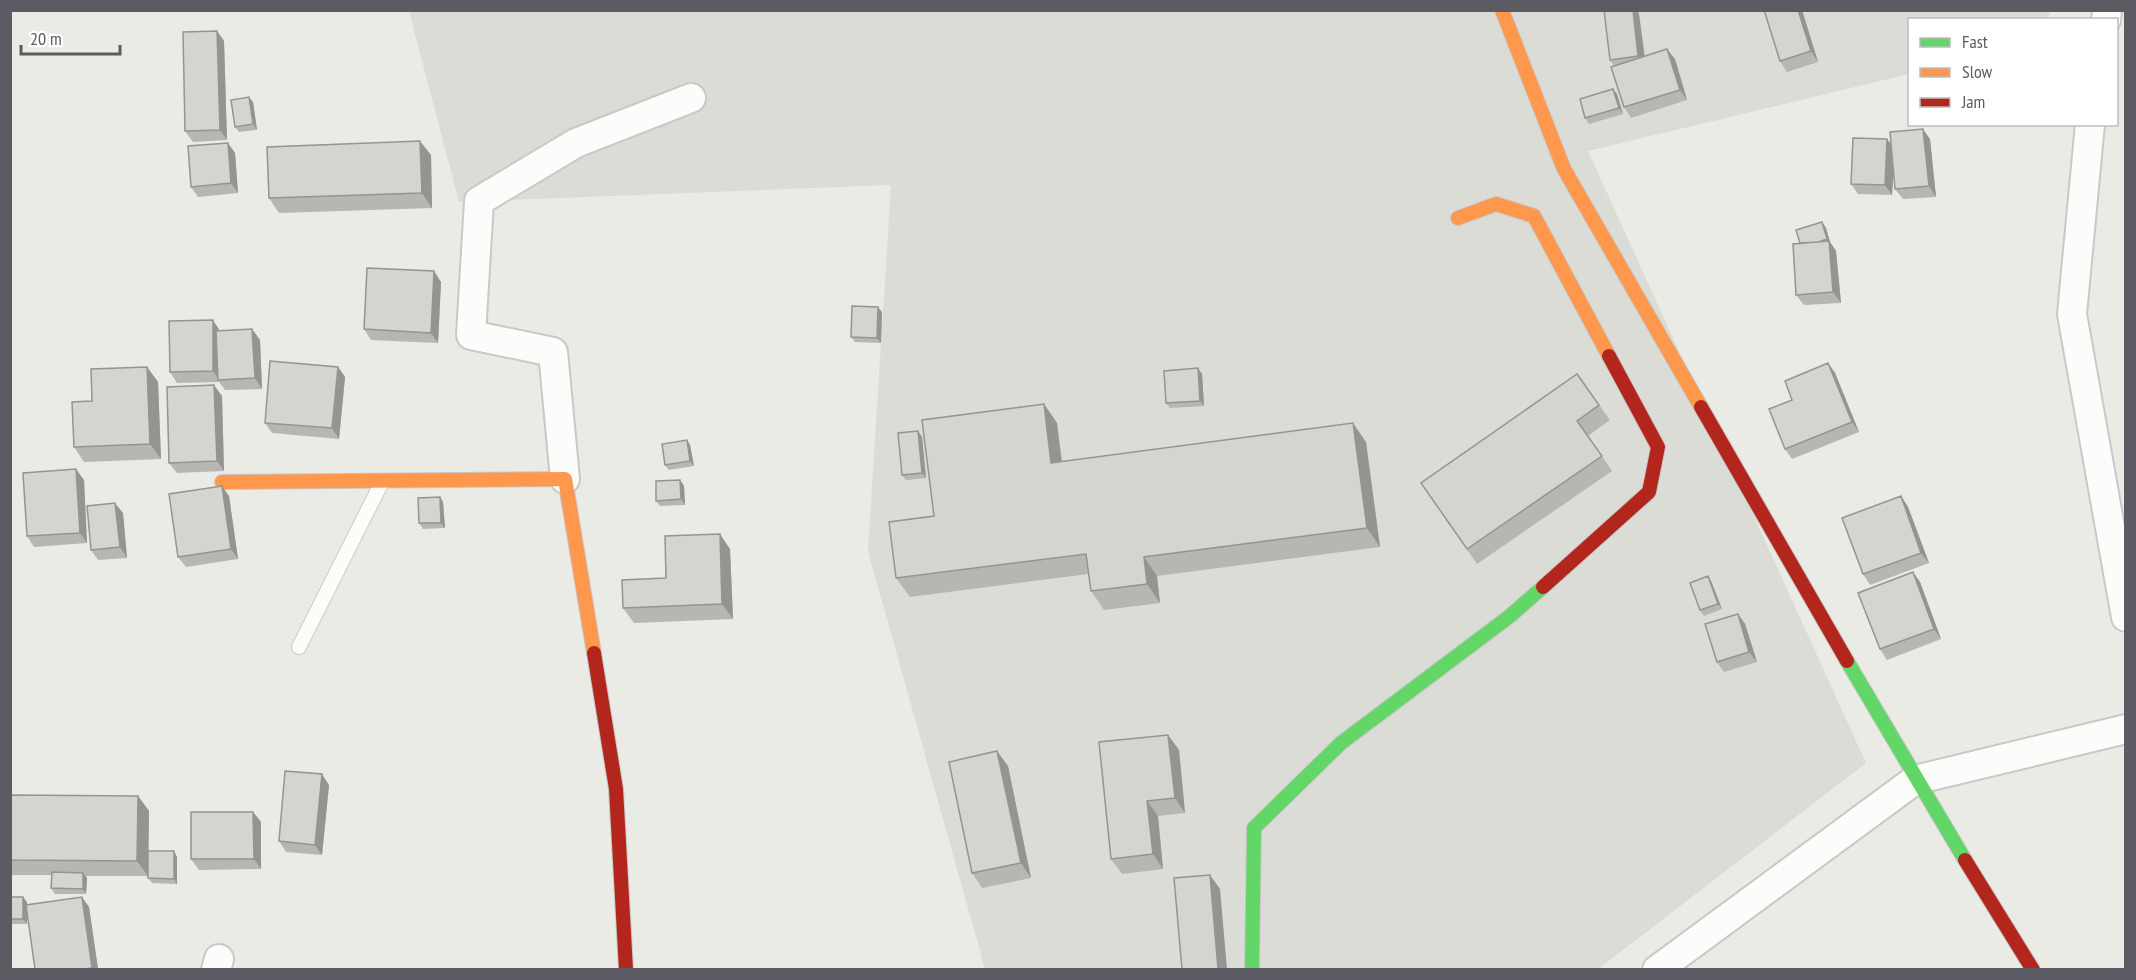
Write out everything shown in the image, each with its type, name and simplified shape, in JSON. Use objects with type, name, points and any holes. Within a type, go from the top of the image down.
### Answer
[{"type":"street","points":[[1502,10],[1564,169],[1915,780],[2033,969]]},
{"type":"street","points":[[626,969],[616,789],[565,479],[553,352],[471,334],[478,201],[576,143],[691,98]]},
{"type":"street","points":[[2090,126],[2072,314],[2126,617]]},
{"type":"street","points":[[1252,969],[1254,828],[1341,743],[1510,616],[1649,492],[1658,447],[1534,216],[1496,204],[1458,218]]},
{"type":"street","points":[[222,482],[565,479]]},
{"type":"street","points":[[1658,969],[1915,780],[2126,729]]},
{"type":"lane","points":[[299,646],[383,480]]},
{"type":"shaded area","points":[[409,11],[2051,11],[2048,18],[1908,18],[1908,74],[1588,151],[1866,763],[1597,970],[985,969],[868,551],[891,185],[459,202]]},
{"type":"building","points":[[1604,10],[1633,10],[1638,56],[1610,60]]},
{"type":"building","points":[[1764,10],[1798,10],[1811,51],[1780,61]]},
{"type":"building","points":[[217,31],[220,130],[185,131],[183,32]]},
{"type":"building","points":[[1667,49],[1680,90],[1624,107],[1611,67]]},
{"type":"building","points":[[1613,89],[1619,108],[1585,118],[1580,99]]},
{"type":"building","points":[[249,97],[253,124],[235,127],[231,100]]},
{"type":"building","points":[[1923,129],[1929,186],[1895,189],[1890,132]]},
{"type":"building","points":[[1853,138],[1887,139],[1885,185],[1851,184]]},
{"type":"building","points":[[420,141],[422,193],[269,198],[267,147]]},
{"type":"building","points":[[228,143],[231,183],[191,187],[188,146]]},
{"type":"building","points":[[1822,222],[1827,239],[1800,243],[1796,230]]},
{"type":"building","points":[[1829,241],[1833,292],[1796,295],[1793,244]]},
{"type":"building","points":[[367,268],[434,271],[431,333],[364,329]]},
{"type":"building","points":[[852,306],[878,307],[877,338],[851,337]]},
{"type":"building","points":[[213,320],[213,371],[170,372],[169,321]]},
{"type":"building","points":[[252,329],[255,378],[218,380],[216,331]]},
{"type":"building","points":[[270,361],[338,367],[332,428],[265,423]]},
{"type":"building","points":[[1828,363],[1852,422],[1785,449],[1769,409],[1792,400],[1785,381]]},
{"type":"building","points":[[147,367],[150,444],[74,447],[72,402],[92,401],[91,369]]},
{"type":"building","points":[[1198,368],[1200,401],[1166,403],[1164,371]]},
{"type":"building","points":[[1577,374],[1599,405],[1577,421],[1602,456],[1467,549],[1421,483]]},
{"type":"building","points":[[214,385],[217,461],[169,463],[167,387]]},
{"type":"building","points":[[1044,404],[1051,463],[1353,423],[1367,528],[1144,557],[1147,584],[1091,591],[1086,554],[896,578],[889,522],[934,516],[922,420]]},
{"type":"building","points":[[918,431],[922,473],[902,475],[898,433]]},
{"type":"building","points":[[687,440],[690,461],[665,465],[662,444]]},
{"type":"building","points":[[76,469],[80,533],[27,536],[23,473]]},
{"type":"building","points":[[680,480],[681,499],[656,501],[656,481]]},
{"type":"building","points":[[222,486],[231,549],[178,557],[169,494]]},
{"type":"building","points":[[1901,496],[1921,553],[1863,574],[1842,518]]},
{"type":"building","points":[[440,497],[441,523],[419,523],[418,498]]},
{"type":"building","points":[[115,503],[120,547],[91,550],[87,506]]},
{"type":"building","points":[[720,534],[722,604],[623,608],[622,580],[666,578],[665,536]]},
{"type":"building","points":[[1913,572],[1934,629],[1880,649],[1858,593]]},
{"type":"building","points":[[1708,576],[1718,604],[1700,610],[1690,583]]},
{"type":"building","points":[[1738,614],[1749,652],[1717,662],[1705,624]]},
{"type":"building","points":[[1168,735],[1175,798],[1147,801],[1153,854],[1111,859],[1099,742]]},
{"type":"building","points":[[997,751],[1021,863],[972,873],[949,762]]},
{"type":"building","points":[[285,771],[322,774],[315,845],[279,841]]},
{"type":"building","points":[[10,795],[138,796],[137,861],[10,860]]},
{"type":"building","points":[[191,812],[253,812],[254,859],[191,859]]},
{"type":"building","points":[[148,851],[174,851],[174,879],[148,878]]},
{"type":"building","points":[[52,872],[83,873],[83,889],[51,888]]},
{"type":"building","points":[[1210,875],[1218,969],[1182,969],[1174,878]]},
{"type":"building","points":[[10,897],[23,897],[23,919],[10,919]]},
{"type":"building","points":[[82,897],[92,968],[35,969],[26,905]]},
{"type":"traffic: fast","points":[[1252,970],[1254,828],[1341,743],[1510,616],[1543,587]]},
{"type":"traffic: fast","points":[[1847,661],[1965,860]]},
{"type":"traffic: slow","points":[[1502,10],[1564,169],[1701,407]]},
{"type":"traffic: slow","points":[[1458,218],[1496,204],[1534,216],[1609,356]]},
{"type":"traffic: slow","points":[[222,482],[565,479],[594,653]]},
{"type":"traffic: jam","points":[[1543,587],[1649,492],[1658,447],[1609,356]]},
{"type":"traffic: jam","points":[[1701,407],[1847,661]]},
{"type":"traffic: jam","points":[[594,653],[616,789],[626,970]]},
{"type":"traffic: jam","points":[[1965,860],[2033,970]]}]
